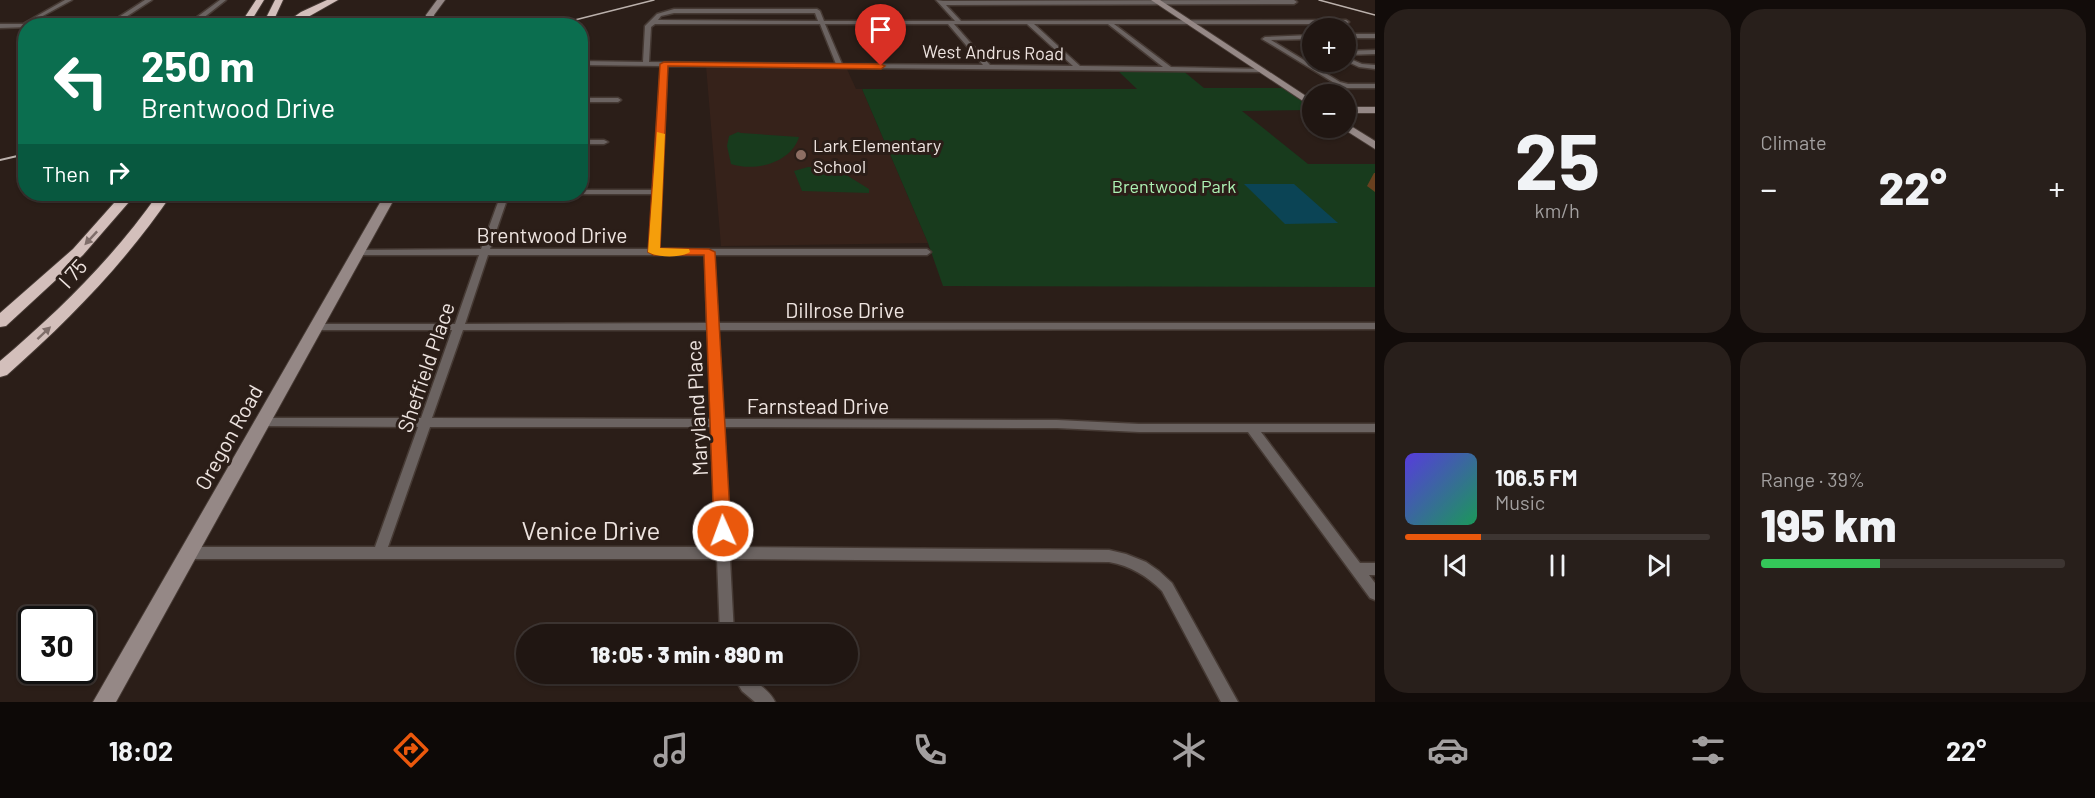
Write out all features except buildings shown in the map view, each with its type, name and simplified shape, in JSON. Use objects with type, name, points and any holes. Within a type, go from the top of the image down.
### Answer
[{"type":"highway","points":[[239,18],[250,0]]},
{"type":"highway","points":[[249,18],[261,0]]},
{"type":"highway","points":[[270,18],[279,0]]},
{"type":"highway","points":[[298,18],[334,0]]},
{"type":"highway","name":"I 75","points":[[0,322],[78,252],[123,201]]},
{"type":"highway","name":"I 75","points":[[0,371],[77,302],[133,238],[160,201]]},
{"type":"street","points":[[36,18],[69,0]]},
{"type":"street","points":[[120,18],[149,0]]},
{"type":"street","points":[[199,18],[223,0]]},
{"type":"street","points":[[430,18],[441,0]]},
{"type":"street","points":[[1156,1],[1302,97]]},
{"type":"street","points":[[940,2],[1294,2]]},
{"type":"street","points":[[940,2],[960,23]]},
{"type":"street","points":[[646,64],[648,26],[659,15],[674,10],[817,10],[840,66]]},
{"type":"street","points":[[653,22],[1302,22]]},
{"type":"street","points":[[950,23],[988,67]]},
{"type":"street","points":[[1029,23],[1078,68]]},
{"type":"street","points":[[1109,23],[1169,69]]},
{"type":"street","points":[[0,26],[18,26]]},
{"type":"street","points":[[1356,36],[1375,36]]},
{"type":"street","points":[[1302,37],[1265,39],[1302,61]]},
{"type":"street","points":[[1356,53],[1375,52]]},
{"type":"street","name":"West Andrus Road","points":[[588,63],[1262,70]]},
{"type":"street","points":[[654,252],[664,64]]},
{"type":"street","points":[[1356,65],[1375,67]]},
{"type":"street","points":[[1320,72],[1347,86],[1375,86]]},
{"type":"street","points":[[588,100],[618,100]]},
{"type":"street","points":[[1356,110],[1375,110]]},
{"type":"street","points":[[1356,133],[1375,146]]},
{"type":"street","points":[[588,142],[604,142]]},
{"type":"street","points":[[588,192],[657,192]]},
{"type":"street","name":"Oregon Road","points":[[104,702],[387,201]]},
{"type":"street","name":"Sheffield Place","points":[[380,552],[503,201]]},
{"type":"street","name":"Brentwood Drive","points":[[358,252],[927,252]]},
{"type":"street","name":"Maryland Place","points":[[709,252],[727,624]]},
{"type":"street","name":"Dillrose Drive","points":[[316,327],[1375,326]]},
{"type":"street","name":"Farnstead Drive","points":[[261,422],[1057,424],[1131,428],[1375,428]]},
{"type":"street","points":[[1251,428],[1375,594]]},
{"type":"street","name":"Venice Drive","points":[[188,553],[1103,555],[1137,564],[1156,576],[1171,592],[1230,702]]},
{"type":"street","points":[[1356,568],[1375,568]]},
{"type":"street","points":[[747,684],[767,702]]},
{"type":"shaded area","name":"Lark Elementary School","points":[[706,66],[846,67],[856,89],[862,89],[928,243],[721,246]]},
{"type":"green space","name":"Brentwood Park","points":[[1117,70],[1182,70],[1204,88],[1288,88],[1302,98],[1302,110],[1242,111],[1308,164],[1375,164],[1375,287],[943,286],[928,243],[862,89],[1137,89]]},
{"type":"green space","points":[[738,132],[799,137],[795,146],[780,159],[751,167],[731,164],[727,146],[729,136]]},
{"type":"green space","points":[[808,167],[835,168],[869,189],[869,193],[802,191],[794,171]]},
{"type":"water","points":[[1244,184],[1294,184],[1338,223],[1285,224]]},
{"type":"railway","points":[[583,18],[654,0]]},
{"type":"railway","points":[[1319,0],[1375,15]]},
{"type":"railway","points":[[0,160],[18,156]]},
{"type":"slow traffic","points":[[660,134],[654,252],[684,252]]},
{"type":"place","name":"Lark Elementary School","points":[[801,155]]},
{"type":"route","points":[[723,531],[709,252],[654,252],[664,64],[881,66]]}]
